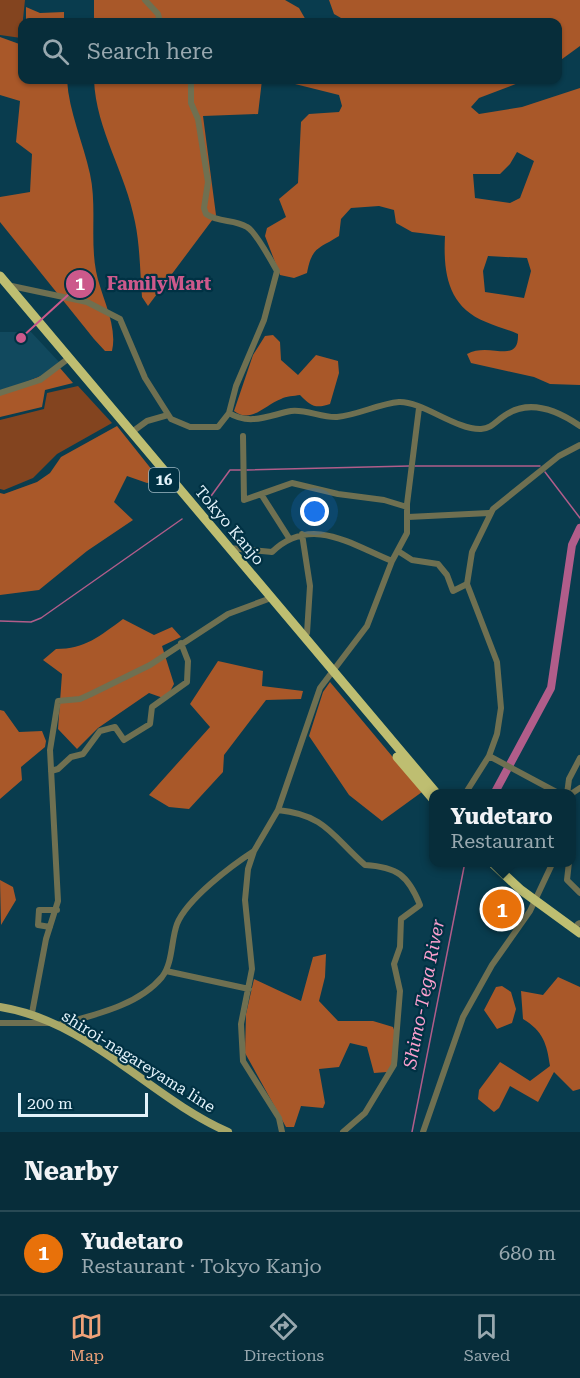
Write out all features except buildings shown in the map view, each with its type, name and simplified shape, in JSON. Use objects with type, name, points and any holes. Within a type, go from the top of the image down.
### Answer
[{"type":"highway","name":"Tokyo Kanjo","points":[[0,276],[2,285],[132,432],[269,599],[304,637],[331,673],[433,789]]},
{"type":"highway","name":"Tokyo Kanjo","points":[[67,359],[331,673],[429,794]]},
{"type":"highway","points":[[497,867],[536,898],[579,927]]},
{"type":"highway","points":[[505,867],[536,898]]},
{"type":"main road","name":"shiroi-nagareyama line","points":[[0,1006],[32,1013],[56,1024],[228,1132]]},
{"type":"street","points":[[145,0],[159,18]]},
{"type":"street","points":[[2,285],[87,302],[120,319],[145,378],[168,415],[182,426],[216,429],[229,413],[236,386],[264,320],[277,271],[250,229],[235,223],[217,221],[206,214],[204,208],[208,182],[198,119],[191,103],[191,84]]},
{"type":"street","points":[[0,393],[40,380],[67,359]]},
{"type":"street","points":[[229,413],[248,419],[270,418],[292,411],[336,417],[398,402],[415,404],[419,408],[478,429],[494,426],[506,415],[530,408],[548,408],[580,426]]},
{"type":"street","points":[[282,1132],[279,1118],[243,1061],[241,1024],[249,988],[252,958],[245,900],[246,879],[254,851],[278,810],[320,688],[367,626],[392,561],[407,533],[407,507],[419,408]]},
{"type":"street","points":[[132,432],[147,422],[168,415]]},
{"type":"street","points":[[243,436],[244,500],[298,483],[338,494],[384,500],[407,507]]},
{"type":"street","points":[[468,789],[489,756],[500,721],[501,683],[495,656],[472,602],[467,584],[469,563],[489,513],[559,456],[580,445]]},
{"type":"street","points":[[261,494],[290,538]]},
{"type":"street","points":[[408,517],[489,513]]},
{"type":"street","points":[[229,548],[272,552],[290,538],[302,534],[324,535],[346,540],[392,561]]},
{"type":"street","points":[[302,534],[310,586],[307,633],[304,637]]},
{"type":"street","points":[[398,551],[412,560],[438,564],[447,575],[453,591],[467,584]]},
{"type":"street","points":[[32,1013],[50,927],[57,910],[51,741],[58,701],[81,699],[150,665],[228,614],[269,599]]},
{"type":"street","points":[[51,771],[57,769],[71,757],[83,754],[100,731],[115,727],[124,740],[150,724],[152,707],[187,682],[188,661],[182,643]]},
{"type":"street","points":[[489,756],[550,789]]},
{"type":"street","points":[[569,789],[570,779],[580,758]]},
{"type":"street","points":[[278,810],[311,816],[324,823],[365,865],[388,866],[412,885],[420,905],[401,919],[400,925],[400,947],[394,964],[400,991],[394,1065],[365,1113],[343,1132]]},
{"type":"street","points":[[0,1023],[56,1024],[100,1014],[145,992],[166,971],[173,939],[184,911],[194,900],[254,851]]},
{"type":"street","points":[[423,1132],[463,1017],[482,982],[536,898],[551,867]]},
{"type":"street","points":[[569,867],[567,880],[580,894]]},
{"type":"street","points":[[50,927],[38,925],[39,910],[57,910]]},
{"type":"street","points":[[166,971],[249,988]]},
{"type":"shaded area","points":[[0,0],[25,0],[23,18],[18,18],[18,38],[0,35]]},
{"type":"shaded area","points":[[94,0],[285,0],[299,8],[305,18],[94,18]]},
{"type":"shaded area","points":[[329,0],[580,0],[580,46],[562,59],[562,18],[341,18],[334,14]]},
{"type":"shaded area","points":[[26,7],[40,13],[64,12],[64,18],[26,18]]},
{"type":"shaded area","points":[[0,37],[18,44],[18,84],[67,84],[70,104],[90,174],[93,198],[94,259],[113,331],[112,351],[105,351],[94,339],[0,222],[0,197],[30,192],[32,154],[16,142],[20,101],[0,95]]},
{"type":"shaded area","points":[[94,84],[262,84],[258,114],[203,116],[216,215],[148,306],[142,297],[138,240],[131,204],[105,134]]},
{"type":"shaded area","points":[[295,84],[516,84],[479,98],[471,107],[479,114],[522,107],[580,88],[580,385],[550,384],[534,377],[471,363],[467,354],[476,351],[514,349],[518,334],[473,316],[463,307],[450,287],[447,276],[445,236],[412,232],[396,223],[394,210],[379,206],[351,208],[341,219],[339,236],[317,249],[311,258],[307,273],[294,278],[280,275],[265,236],[267,228],[286,217],[279,199],[298,183],[301,122],[309,114],[339,112],[342,106],[339,95]],"holes":[[[517,152],[534,161],[520,198],[510,203],[475,198],[473,174],[500,174]],[[488,256],[527,258],[531,271],[524,298],[485,292],[483,271]]]},
{"type":"shaded area","points":[[0,332],[31,332],[60,363],[39,379],[0,390]]},
{"type":"shaded area","points":[[273,335],[280,342],[281,360],[298,375],[316,355],[338,361],[339,373],[330,404],[314,406],[300,395],[283,398],[252,414],[240,414],[234,411],[253,355],[265,336]]},
{"type":"shaded area","points":[[60,368],[73,383],[45,390],[42,407],[0,417],[0,393]]},
{"type":"shaded area","points":[[78,386],[112,423],[57,454],[33,478],[4,490],[0,489],[0,420],[44,409],[47,393]]},
{"type":"shaded area","points":[[117,426],[160,480],[147,483],[127,476],[114,502],[133,520],[87,551],[39,590],[0,595],[0,493],[4,494],[37,482],[50,473],[61,457]]},
{"type":"shaded area","points":[[123,619],[154,635],[172,627],[181,637],[162,646],[174,684],[166,699],[149,693],[98,728],[77,749],[58,729],[62,674],[43,660],[56,649],[75,647],[92,640]]},
{"type":"shaded area","points":[[218,661],[263,671],[262,686],[303,691],[301,699],[266,700],[224,755],[223,772],[189,809],[169,807],[149,795],[210,727],[190,704]]},
{"type":"shaded area","points":[[330,682],[422,792],[382,821],[349,795],[309,736],[323,692]]},
{"type":"shaded area","points":[[0,710],[4,711],[19,732],[42,731],[46,741],[45,747],[21,767],[22,780],[0,799]]},
{"type":"shaded area","points":[[0,880],[13,887],[16,900],[1,925]]},
{"type":"shaded area","points":[[326,954],[325,977],[319,1001],[338,1021],[373,1021],[393,1027],[398,1041],[397,1063],[387,1072],[374,1073],[367,1047],[350,1043],[339,1067],[319,1069],[325,1103],[323,1108],[301,1106],[294,1127],[286,1127],[245,1053],[246,1014],[254,979],[301,1001],[313,957]]},
{"type":"shaded area","points":[[558,977],[580,987],[580,1089],[573,1091],[554,1072],[538,1102],[510,1086],[499,1108],[494,1112],[478,1099],[479,1090],[500,1062],[530,1081],[550,1066],[540,1033],[523,1019],[521,991],[543,995]]},
{"type":"shaded area","points":[[502,986],[511,992],[516,1009],[512,1023],[497,1029],[484,1010],[496,987]]},
{"type":"waterway","points":[[247,470],[409,466]]},
{"type":"waterway","points":[[415,466],[540,466]]},
{"type":"waterway","points":[[206,503],[230,470],[242,470]]},
{"type":"waterway","points":[[545,472],[580,518]]},
{"type":"waterway","points":[[0,621],[31,622],[41,618],[182,519]]},
{"type":"waterway","name":"Shimo-Tega River","points":[[497,789],[551,688],[572,545],[580,528]]},
{"type":"waterway","name":"Shimo-Tega River","points":[[412,1132],[464,867]]},
{"type":"place","name":"FamilyMart","points":[[21,338]]},
{"type":"place","name":"Yudetaro","points":[[502,909]]}]
